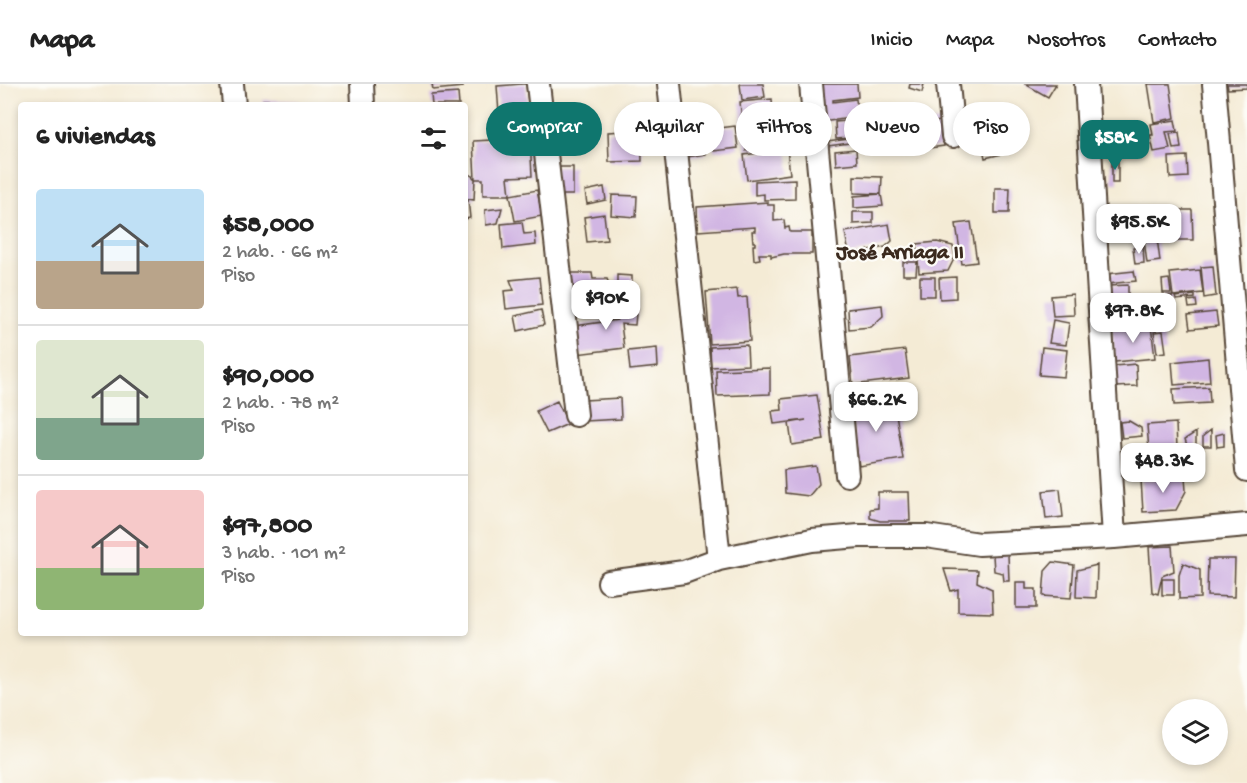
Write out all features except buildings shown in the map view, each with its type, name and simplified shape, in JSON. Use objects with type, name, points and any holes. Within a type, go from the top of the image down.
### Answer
[{"type":"street","points":[[232,84],[234,102]]},
{"type":"street","points":[[362,84],[363,102]]},
{"type":"street","points":[[538,84],[576,415]]},
{"type":"street","points":[[669,84],[719,559]]},
{"type":"street","points":[[811,84],[847,475]]},
{"type":"street","points":[[948,84],[953,136]]},
{"type":"street","points":[[1086,84],[1114,537]]},
{"type":"street","points":[[1214,84],[1247,470]]},
{"type":"street","points":[[609,582],[684,572],[719,559],[812,540],[859,536],[926,536],[979,544],[1114,537],[1247,525]]},
{"type":"district","name":"José Arriaga II","points":[[900,251]]}]
